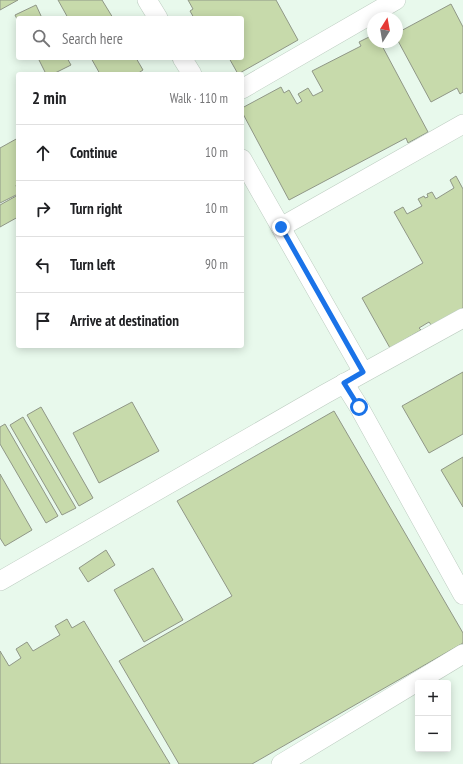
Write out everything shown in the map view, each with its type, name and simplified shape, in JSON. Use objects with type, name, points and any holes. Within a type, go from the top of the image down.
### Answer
[{"type":"lane","points":[[147,0],[157,16]]},
{"type":"lane","points":[[244,88],[396,0]]},
{"type":"lane","points":[[183,60],[191,72]]},
{"type":"lane","points":[[281,227],[463,124]]},
{"type":"lane","points":[[244,162],[363,372]]},
{"type":"lane","points":[[0,581],[363,372],[463,318]]},
{"type":"lane","points":[[344,383],[359,407],[463,595]]},
{"type":"lane","points":[[281,764],[463,654]]},
{"type":"building","points":[[0,0],[18,0],[0,10]]},
{"type":"building","points":[[58,0],[102,0],[112,16],[67,16]]},
{"type":"building","points":[[188,0],[276,0],[298,40],[242,72],[237,72],[230,60],[244,60],[244,16],[193,16],[190,11],[193,9]]},
{"type":"building","points":[[451,4],[463,27],[463,92],[460,94],[457,88],[431,102],[402,48],[403,30]]},
{"type":"building","points":[[36,5],[41,16],[16,17],[15,15]]},
{"type":"building","points":[[367,38],[367,48],[383,48],[428,132],[408,143],[406,138],[289,200],[244,116],[244,107],[281,87],[284,93],[289,90],[297,104],[302,101],[298,94],[308,88],[313,96],[323,91],[312,71],[361,46],[359,42]]},
{"type":"building","points":[[39,60],[68,60],[71,65],[57,72],[45,72]]},
{"type":"building","points":[[92,60],[137,60],[143,70],[140,72],[99,72]]},
{"type":"building","points":[[16,139],[16,195],[0,203],[0,148]]},
{"type":"building","points":[[456,176],[463,189],[463,308],[432,326],[429,322],[419,328],[421,330],[390,348],[362,298],[423,263],[394,212],[403,207],[407,214],[422,206],[418,199],[424,196],[425,198],[428,197],[427,194],[432,192],[436,199],[454,188],[450,180]]},
{"type":"building","points":[[16,196],[16,218],[0,227],[0,205]]},
{"type":"building","points":[[463,372],[463,434],[429,453],[402,406]]},
{"type":"building","points":[[132,402],[159,451],[99,483],[73,433]]},
{"type":"building","points":[[41,407],[93,498],[79,506],[27,415]]},
{"type":"building","points":[[334,411],[463,633],[463,643],[252,764],[179,764],[119,661],[232,596],[177,501]]},
{"type":"building","points":[[23,417],[76,508],[62,515],[10,425]]},
{"type":"building","points":[[5,424],[58,516],[46,523],[0,444],[0,427]]},
{"type":"building","points":[[463,457],[463,507],[441,470]]},
{"type":"building","points":[[0,474],[32,530],[5,546],[0,538]]},
{"type":"building","points":[[106,550],[115,565],[88,582],[79,568]]},
{"type":"building","points":[[153,568],[183,620],[144,642],[114,590]]},
{"type":"building","points":[[67,619],[72,628],[84,621],[170,764],[0,764],[0,651],[9,666],[21,658],[16,649],[27,642],[33,651],[60,635],[55,626]]},
{"type":"route","points":[[281,227],[363,372],[344,383],[359,407]]}]
